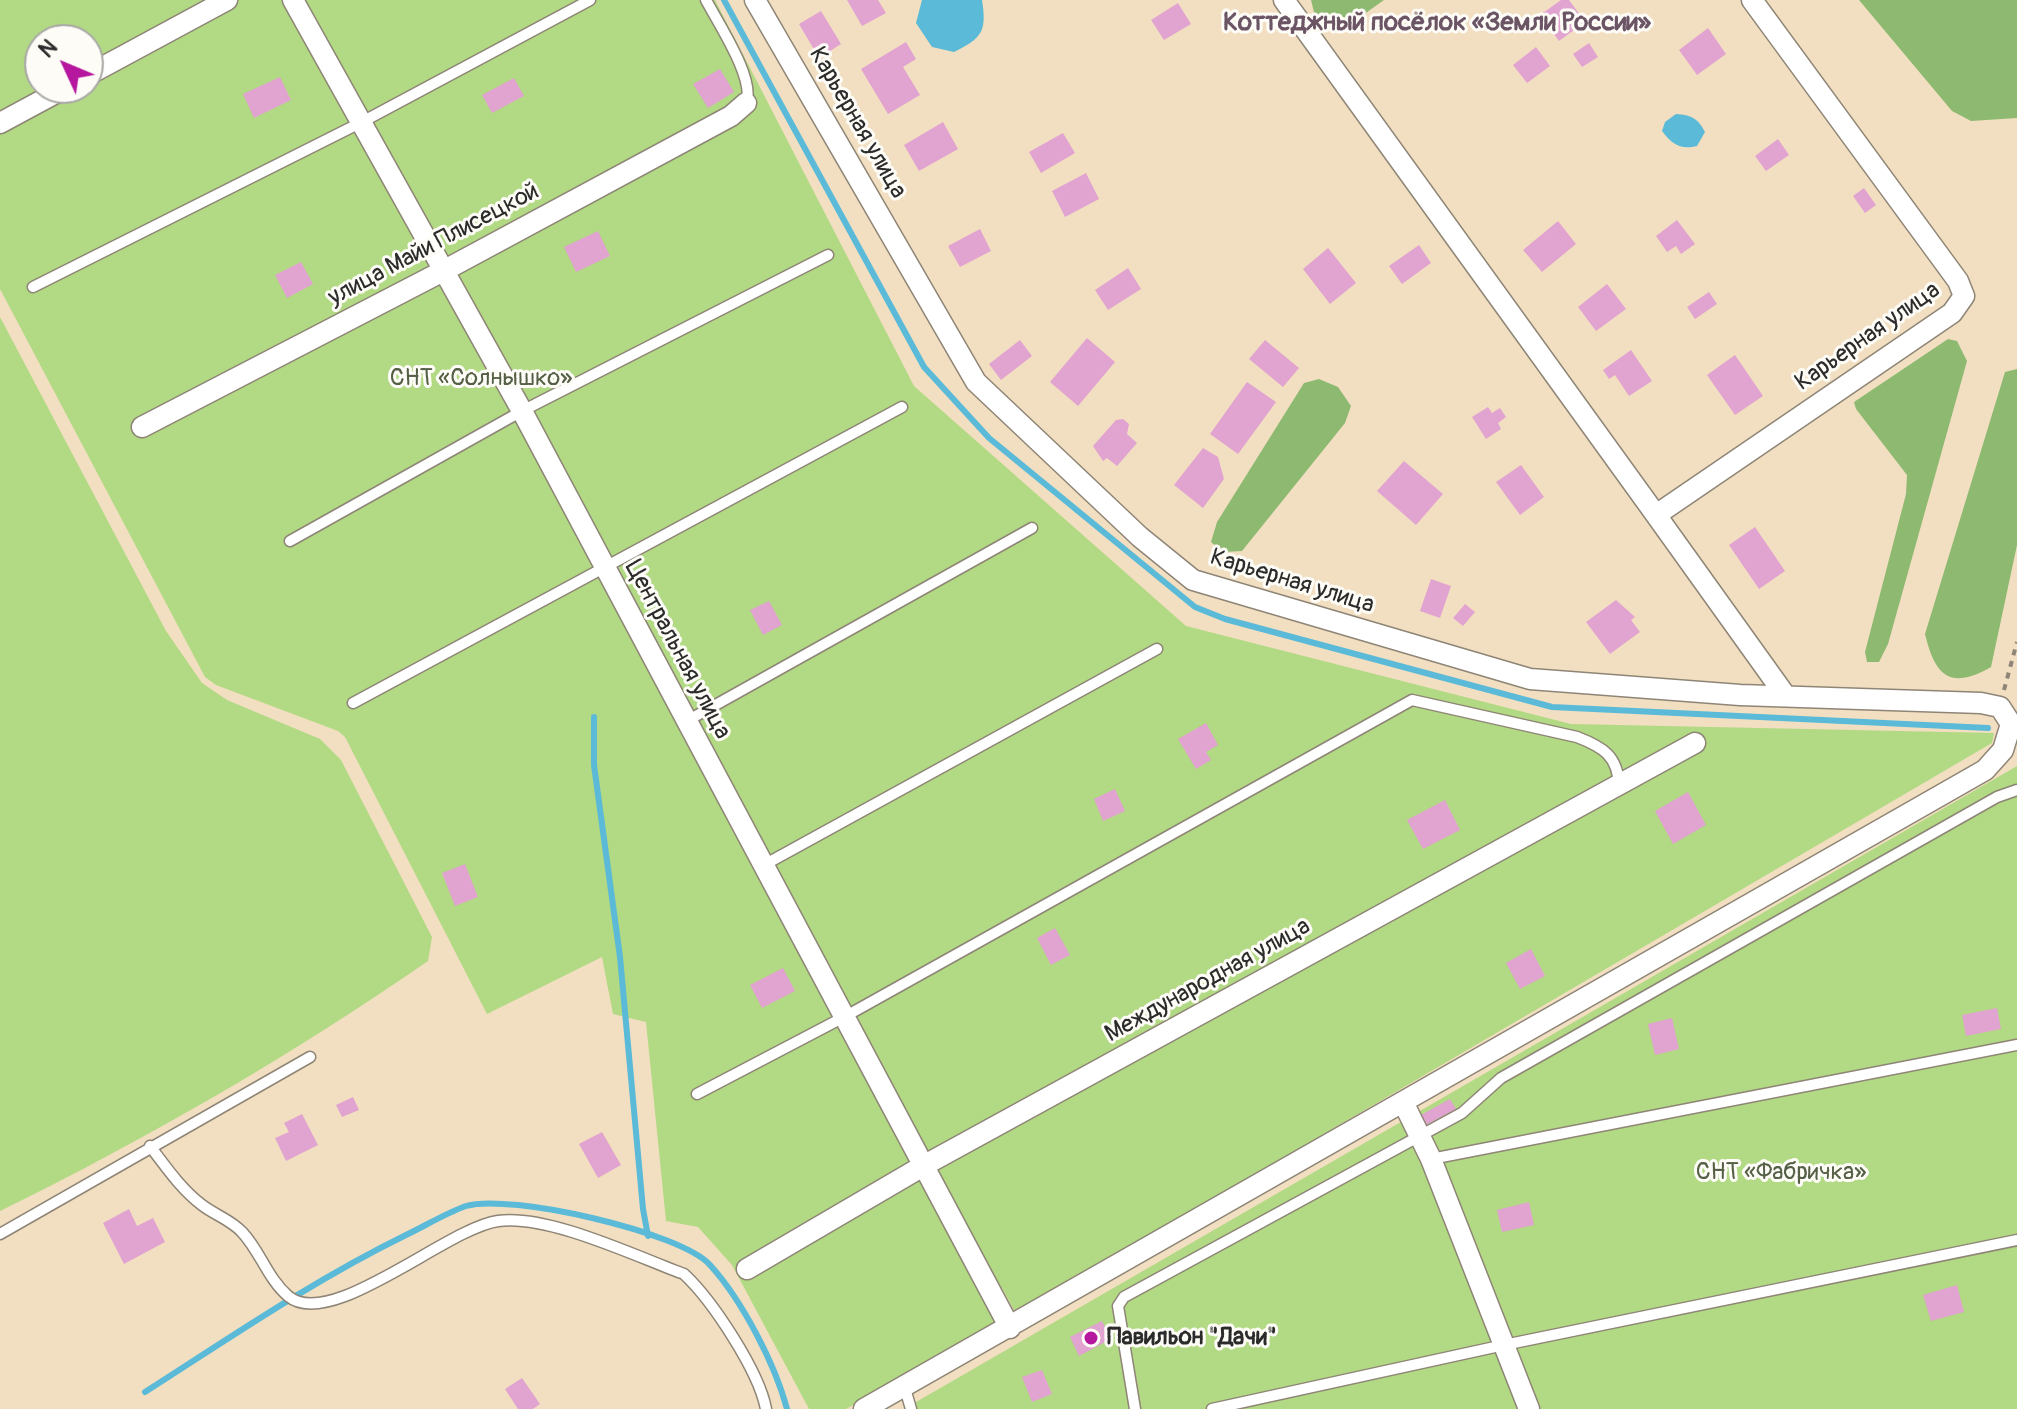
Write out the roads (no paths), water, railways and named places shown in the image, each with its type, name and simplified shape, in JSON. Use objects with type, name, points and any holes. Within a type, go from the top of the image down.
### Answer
[{"type":"street","points":[[104,66],[227,0]]},
{"type":"street","name":"Центральная улица","points":[[293,0],[522,411],[1010,1328]]},
{"type":"street","name":"Карьерная улица","points":[[755,0],[976,382],[1140,537],[1193,580],[1530,679],[1740,695],[1981,703],[2000,707],[2011,724],[2003,750],[1985,770],[1404,1104]]},
{"type":"street","points":[[1284,0],[1785,695]]},
{"type":"street","name":"Карьерная улица","points":[[1656,515],[1952,313],[1964,296],[1958,281],[1752,0]]},
{"type":"street","name":"улица Майи Плисецкой","points":[[142,427],[445,270],[731,116],[746,103]]},
{"type":"street","points":[[0,123],[35,104]]},
{"type":"street","name":"Международная улица","points":[[747,1269],[923,1166],[1619,788],[1695,743]]},
{"type":"street","points":[[864,1409],[1404,1104],[1431,1159],[1529,1409]]},
{"type":"lane","points":[[33,287],[362,122],[590,0]]},
{"type":"lane","points":[[706,0],[746,78],[750,95],[746,103]]},
{"type":"lane","points":[[290,541],[522,411],[828,255]]},
{"type":"lane","points":[[353,703],[902,407]]},
{"type":"lane","points":[[685,722],[1032,528]]},
{"type":"lane","points":[[764,865],[1157,649]]},
{"type":"lane","points":[[697,1094],[846,1016],[1412,700],[1577,737],[1600,746],[1613,757],[1619,788]]},
{"type":"lane","points":[[1135,1409],[1118,1306],[1124,1297],[1418,1133],[1462,1113],[1501,1078],[1997,797],[2017,790]]},
{"type":"lane","points":[[1431,1159],[2017,1045]]},
{"type":"lane","points":[[0,1234],[310,1057]]},
{"type":"lane","points":[[150,1146],[184,1189],[204,1207],[236,1225],[278,1285],[291,1298],[303,1303],[330,1303],[358,1291],[455,1235],[497,1221],[535,1221],[684,1274],[697,1286],[740,1353],[759,1386],[766,1409]]},
{"type":"lane","points":[[1212,1409],[1504,1345],[2017,1240]]},
{"type":"lane","points":[[904,1385],[911,1409]]},
{"type":"water","points":[[922,0],[982,0],[984,20],[980,33],[954,52],[932,47],[916,23]]},
{"type":"water","points":[[1676,114],[1694,118],[1700,123],[1705,132],[1697,146],[1677,145],[1662,131],[1665,122]]},
{"type":"waterway","points":[[724,0],[924,367],[989,438],[1195,607],[1225,619],[1552,707],[1988,728]]},
{"type":"waterway","points":[[594,717],[594,765],[620,957],[648,1236]]},
{"type":"waterway","points":[[145,1392],[273,1310],[372,1252],[451,1212],[488,1203],[554,1210],[593,1218],[631,1228],[693,1252],[722,1279],[745,1314],[774,1372],[787,1409]]},
{"type":"place","name":"Павильон \"Дачи\"","points":[[1091,1338]]},
{"type":"district","name":"Коттеджный посёлок «Земли России»","points":[[1437,23]]},
{"type":"park label","name":"СНТ «Солнышко»","points":[[481,379]]},
{"type":"park label","name":"СНТ «Фабричка»","points":[[1781,1173]]}]
